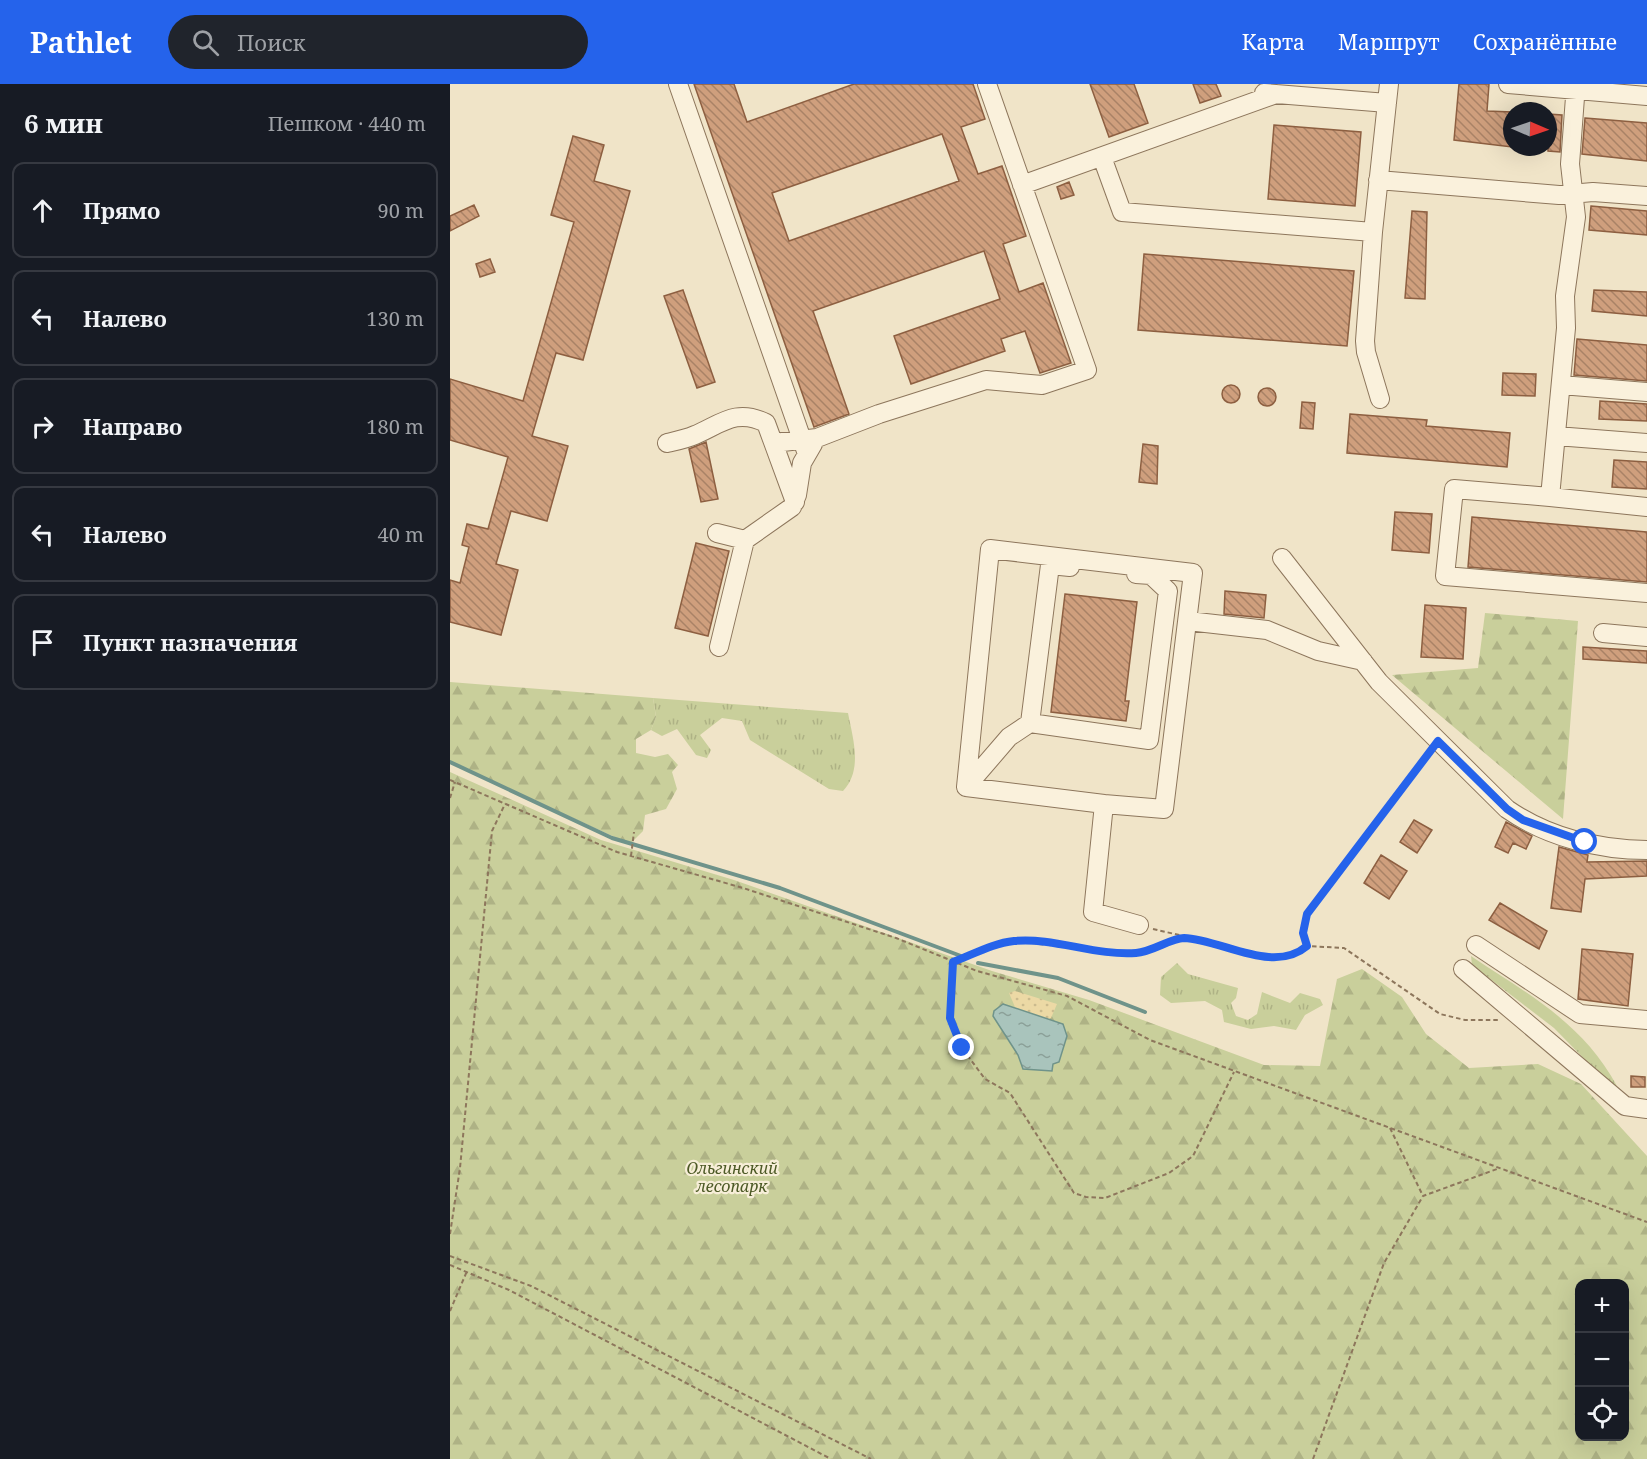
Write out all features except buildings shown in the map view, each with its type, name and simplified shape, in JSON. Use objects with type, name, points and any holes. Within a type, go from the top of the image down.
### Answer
[{"type":"lane","points":[[678,84],[809,444],[802,463],[795,502],[786,513],[745,540],[719,647]]},
{"type":"lane","points":[[774,443],[809,444],[879,414],[986,380],[1042,385],[1087,370],[987,84]]},
{"type":"lane","points":[[1380,399],[1366,352],[1373,232],[1389,84]]},
{"type":"lane","points":[[1508,84],[1576,87],[1647,96]]},
{"type":"lane","points":[[1550,497],[1566,327],[1565,296],[1576,217],[1570,164],[1576,87]]},
{"type":"lane","points":[[1022,185],[1102,157],[1263,92],[1387,103]]},
{"type":"lane","points":[[1102,157],[1122,212],[1373,232]]},
{"type":"lane","points":[[1378,180],[1559,195],[1593,192],[1647,196]]},
{"type":"lane","points":[[1561,385],[1647,392]]},
{"type":"lane","points":[[667,443],[695,435],[728,418],[754,417],[766,423],[795,502]]},
{"type":"lane","points":[[1556,436],[1647,443]]},
{"type":"lane","points":[[1647,507],[1454,489],[1445,576],[1647,593]]},
{"type":"lane","points":[[717,533],[745,540]]},
{"type":"lane","points":[[990,549],[1193,573],[1164,810],[966,787],[990,549]]},
{"type":"lane","points":[[1282,558],[1379,682],[1507,809],[1523,820],[1585,842],[1614,849],[1647,850]]},
{"type":"lane","points":[[966,787],[1009,737],[1030,723],[1149,740],[1168,591],[1151,575],[1050,565],[1030,723]]},
{"type":"lane","points":[[1188,621],[1268,630],[1318,651],[1363,661]]},
{"type":"lane","points":[[1603,633],[1647,637]]},
{"type":"lane","points":[[1104,804],[1093,912],[1146,927]]},
{"type":"lane","points":[[1476,945],[1580,1014],[1647,1020]]},
{"type":"lane","points":[[1463,969],[1525,1019],[1625,1106],[1647,1109]]},
{"type":"path","points":[[1307,946],[1303,933],[1307,914],[1438,741]]},
{"type":"path","points":[[450,780],[631,856],[743,888],[896,939],[953,962],[1067,996],[1150,1040],[1497,1169],[1647,1222]]},
{"type":"path","points":[[450,798],[455,782]]},
{"type":"path","points":[[450,1234],[460,1168],[492,831],[505,804]]},
{"type":"path","points":[[631,856],[634,832]]},
{"type":"path","points":[[1146,927],[1182,938],[1270,956],[1291,956],[1307,946],[1344,948],[1440,1014],[1465,1020],[1525,1019]]},
{"type":"path","points":[[953,962],[1001,943],[1015,941],[1131,954],[1159,948],[1182,938]]},
{"type":"path","points":[[953,962],[950,1018],[962,1048],[986,1079],[1010,1093],[1074,1193],[1086,1197],[1105,1198],[1168,1173],[1193,1156],[1234,1072]]},
{"type":"path","points":[[1390,1128],[1423,1196]]},
{"type":"path","points":[[1313,1459],[1384,1263],[1423,1196],[1497,1169]]},
{"type":"path","points":[[450,1256],[531,1286],[871,1459]]},
{"type":"path","points":[[450,1265],[509,1290],[831,1459]]},
{"type":"path","points":[[450,1311],[467,1271]]},
{"type":"green space","points":[[1485,613],[1578,621],[1563,819],[1392,675],[1478,668]]},
{"type":"green space","points":[[450,682],[653,698],[656,717],[651,730],[636,739],[636,753],[655,757],[668,754],[678,765],[672,772],[677,789],[666,809],[645,815],[643,831],[630,844],[450,762]]},
{"type":"green space","points":[[653,698],[848,713],[855,754],[853,774],[843,791],[829,789],[750,740],[742,721],[722,718],[700,735],[711,750],[707,758],[696,755],[677,729],[662,736],[651,730],[656,717]]},
{"type":"green space","name":"Ольгинский лесопарк","points":[[450,772],[601,840],[734,880],[992,971],[1089,1000],[1264,1065],[1320,1066],[1337,979],[1362,969],[1402,997],[1426,1034],[1469,1068],[1538,1064],[1581,1084],[1647,1156],[1647,1459],[450,1459]]},
{"type":"green space","points":[[1471,956],[1533,997],[1571,1027],[1588,1044],[1617,1086],[1603,1078],[1554,1028],[1472,965]]},
{"type":"green space","points":[[1177,963],[1188,974],[1238,988],[1236,998],[1231,1003],[1236,1016],[1248,1020],[1257,1014],[1262,992],[1290,1003],[1300,993],[1320,999],[1323,1005],[1305,1015],[1296,1030],[1274,1026],[1251,1029],[1224,1022],[1222,1010],[1205,1001],[1171,1003],[1160,995],[1161,977]]},
{"type":"sand","points":[[1015,991],[1057,1004],[1051,1018],[1046,1020],[1015,1007],[1009,993]]},
{"type":"water","points":[[1003,1004],[1063,1024],[1067,1036],[1059,1062],[1053,1064],[1052,1071],[1023,1069],[1018,1055],[993,1016],[994,1011]]},
{"type":"waterway","points":[[450,762],[612,838],[780,888],[961,956]]},
{"type":"waterway","points":[[978,963],[1058,978],[1145,1012]]},
{"type":"route","points":[[962,1048],[950,1018],[953,962],[1001,943],[1032,942],[1123,954],[1159,948],[1182,938],[1270,956],[1291,956],[1302,951],[1307,946],[1303,933],[1307,914],[1438,741],[1507,809],[1523,820],[1537,827],[1585,842]]}]
